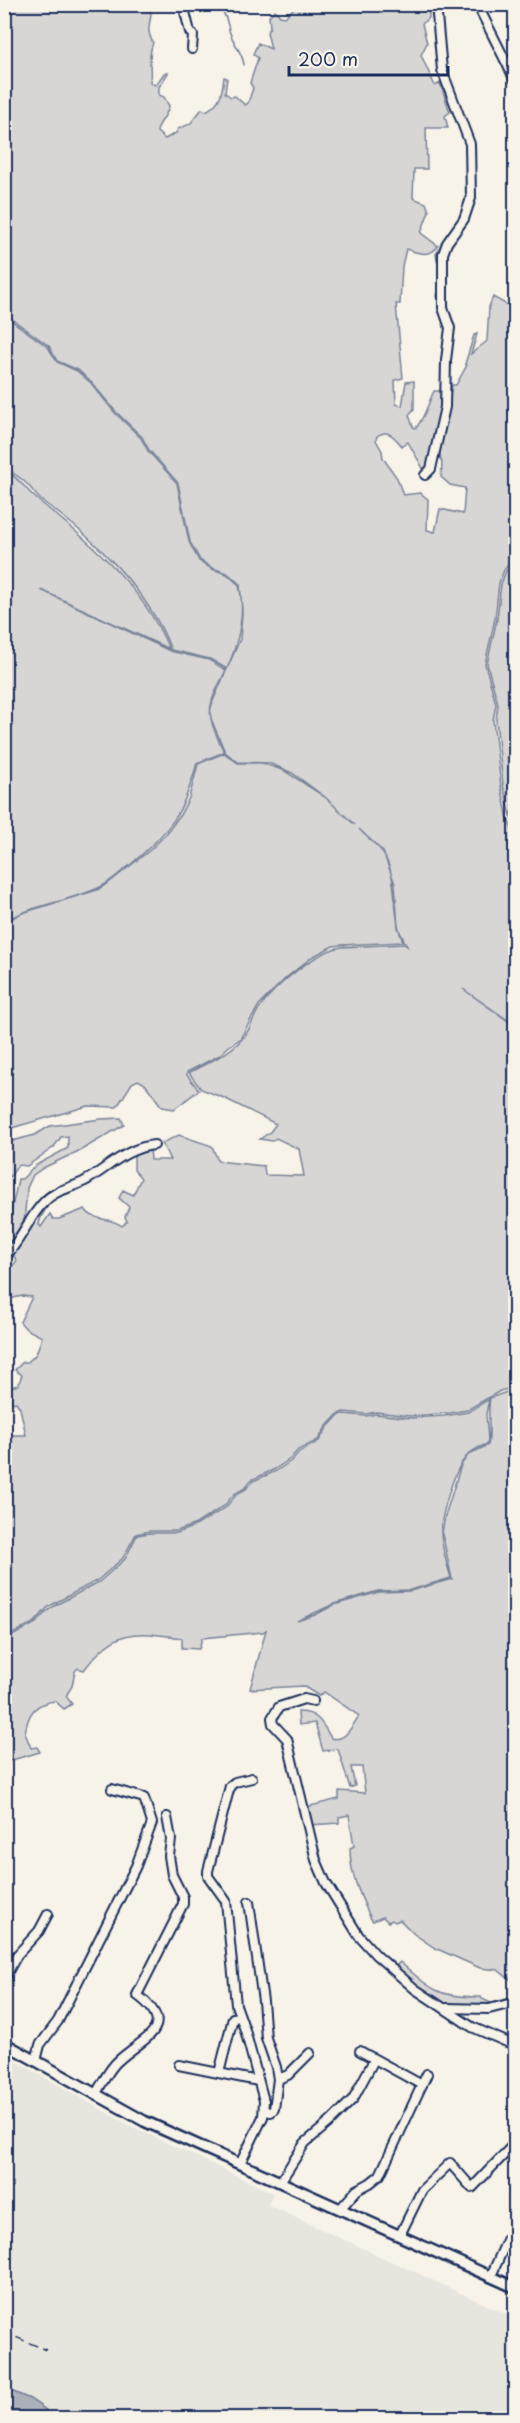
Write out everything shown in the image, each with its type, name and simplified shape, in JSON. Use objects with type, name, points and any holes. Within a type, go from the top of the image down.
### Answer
[{"type":"main road","points":[[4,2043],[144,2121],[516,2288]]},
{"type":"street","points":[[183,4],[190,32],[194,35],[192,49]]},
{"type":"street","points":[[424,475],[430,469],[445,407],[446,360],[450,328],[443,308],[443,254],[447,243],[464,219],[471,198],[470,144],[442,70],[436,4]]},
{"type":"street","points":[[477,4],[516,82]]},
{"type":"street","points":[[4,1258],[14,1248],[38,1209],[52,1195],[87,1180],[127,1153],[154,1145]]},
{"type":"street","points":[[313,1701],[304,1699],[279,1707],[272,1718],[273,1724],[287,1738],[313,1848],[321,1872],[335,1899],[367,1947],[399,1977],[485,2034],[516,2046]]},
{"type":"street","points":[[240,2164],[264,2111],[264,2101],[233,1989],[226,1901],[208,1876],[208,1871],[226,1794],[235,1782],[252,1778]]},
{"type":"street","points":[[36,2061],[40,2045],[58,2021],[117,1907],[152,1823],[144,1798],[112,1789]]},
{"type":"street","points":[[95,2095],[117,2061],[145,2039],[158,2023],[148,2003],[137,1995],[183,1904],[183,1897],[172,1875],[169,1856],[171,1839],[167,1817]]},
{"type":"street","points":[[249,1902],[266,2038],[278,2079],[274,2109],[271,2112],[264,2111]]},
{"type":"street","points":[[4,1979],[17,1955],[35,1936],[48,1914]]},
{"type":"street","points":[[445,2008],[489,2009],[516,2002]]},
{"type":"street","points":[[219,2073],[232,2018],[239,2017]]},
{"type":"street","points":[[360,2051],[422,2085]]},
{"type":"street","points":[[278,2079],[288,2075],[310,2053]]},
{"type":"street","points":[[280,2182],[305,2143],[353,2099],[374,2060]]},
{"type":"street","points":[[179,2064],[258,2081]]},
{"type":"street","points":[[340,2209],[357,2190],[380,2175],[427,2074]]},
{"type":"street","points":[[400,2235],[422,2190],[450,2163],[472,2188],[516,2142]]},
{"type":"street","points":[[491,2276],[516,2220]]},
{"type":"shaded area","points":[[5,5],[146,5],[151,14],[149,32],[153,43],[150,53],[150,83],[156,85],[164,73],[168,73],[159,87],[159,95],[164,97],[169,106],[157,132],[165,139],[176,133],[178,129],[190,124],[202,109],[206,111],[215,105],[221,93],[224,77],[227,78],[225,93],[231,97],[235,96],[245,105],[248,103],[253,88],[250,83],[258,58],[253,54],[258,43],[271,49],[267,32],[270,27],[269,16],[275,10],[280,16],[285,17],[297,5],[419,5],[422,11],[429,11],[429,18],[422,24],[427,43],[421,55],[435,86],[440,83],[450,112],[445,116],[448,128],[426,128],[427,169],[414,169],[413,198],[426,203],[429,211],[421,233],[438,246],[428,253],[406,249],[402,266],[400,304],[396,304],[403,378],[395,380],[396,404],[402,406],[406,382],[414,381],[414,409],[409,415],[413,427],[416,428],[422,419],[434,391],[440,391],[443,395],[443,404],[428,468],[425,472],[408,442],[402,446],[391,435],[385,433],[377,436],[376,440],[383,458],[397,478],[403,495],[420,493],[428,499],[427,530],[435,532],[440,509],[463,514],[465,488],[450,485],[441,477],[442,464],[439,451],[452,385],[456,385],[467,365],[465,364],[474,335],[477,334],[471,354],[487,341],[489,307],[493,297],[507,305],[515,301],[515,556],[504,570],[499,583],[495,619],[485,664],[496,704],[493,720],[501,786],[508,819],[515,837],[515,1025],[463,989],[515,1026],[515,1387],[500,1391],[467,1410],[450,1413],[410,1416],[376,1412],[366,1414],[343,1412],[326,1427],[318,1440],[298,1450],[290,1459],[275,1469],[251,1480],[224,1506],[196,1524],[177,1531],[150,1531],[136,1534],[123,1558],[98,1580],[55,1603],[47,1608],[35,1622],[5,1638],[5,1435],[26,1435],[20,1408],[16,1402],[12,1403],[11,1393],[5,1387],[4,1381],[10,1387],[18,1385],[22,1375],[15,1370],[36,1354],[42,1337],[26,1329],[20,1322],[32,1297],[22,1296],[5,1300],[4,1274],[17,1261],[13,1255],[47,1202],[49,1204],[39,1225],[41,1227],[50,1214],[53,1219],[59,1219],[85,1209],[97,1218],[113,1221],[122,1226],[127,1221],[125,1217],[129,1207],[119,1198],[123,1190],[133,1195],[141,1178],[134,1170],[134,1153],[150,1148],[151,1160],[170,1160],[162,1143],[179,1135],[212,1146],[218,1161],[264,1166],[265,1175],[304,1176],[299,1149],[276,1138],[272,1141],[260,1139],[276,1124],[201,1089],[189,1073],[224,1054],[237,1044],[246,1034],[258,1010],[268,998],[286,979],[320,955],[342,947],[404,944],[407,946],[399,931],[403,942],[333,946],[312,957],[287,977],[259,1005],[240,1039],[220,1055],[187,1072],[199,1090],[174,1109],[162,1107],[145,1084],[138,1080],[132,1083],[117,1107],[88,1106],[8,1129],[12,1141],[35,1135],[50,1126],[121,1118],[124,1125],[33,1175],[27,1188],[24,1224],[5,1252],[18,1179],[22,1179],[36,1165],[68,1148],[68,1136],[61,1137],[54,1147],[27,1166],[18,1165],[5,1184],[5,923],[19,914],[97,890],[110,882],[166,834],[189,798],[198,764],[224,753],[238,763],[262,763],[285,771],[325,797],[292,773],[269,763],[238,762],[225,752],[209,714],[240,639],[242,613],[240,584],[227,573],[212,568],[200,560],[190,542],[178,483],[149,450],[142,437],[78,370],[57,361],[49,346],[5,314]],"holes":[[[391,874],[395,884],[398,922]]]},
{"type":"shaded area","points":[[5,316],[48,347],[57,362],[77,371],[91,383],[115,413],[141,438],[148,451],[177,483],[189,542],[199,561],[227,574],[239,585],[242,606],[240,628],[227,669],[210,659],[171,650],[149,607],[117,567],[81,531],[5,468]]},
{"type":"shaded area","points":[[5,470],[96,549],[130,585],[158,626],[169,649],[41,590],[170,651],[209,660],[226,670],[210,711],[213,728],[224,752],[197,763],[186,796],[166,831],[130,865],[101,887],[27,911],[5,921]]},
{"type":"shaded area","points":[[515,560],[515,831],[503,785],[496,720],[498,704],[487,664],[497,619],[501,584],[506,571]]},
{"type":"shaded area","points":[[515,1389],[515,1979],[509,1979],[498,1970],[480,1968],[435,1948],[414,1934],[400,1920],[388,1922],[383,1917],[373,1921],[371,1919],[352,1867],[350,1848],[354,1846],[349,1815],[339,1817],[339,1823],[310,1825],[306,1807],[339,1799],[339,1791],[365,1793],[362,1767],[351,1767],[355,1786],[350,1788],[338,1749],[323,1751],[315,1723],[299,1725],[298,1712],[315,1716],[331,1738],[336,1739],[348,1733],[359,1716],[324,1692],[319,1696],[303,1686],[250,1689],[266,1630],[202,1638],[199,1649],[182,1648],[182,1638],[151,1634],[138,1634],[116,1640],[95,1656],[84,1670],[78,1668],[75,1671],[72,1686],[66,1696],[72,1704],[64,1709],[55,1701],[48,1702],[34,1710],[28,1720],[25,1733],[31,1748],[37,1747],[40,1752],[5,1762],[5,1640],[36,1623],[56,1605],[99,1582],[125,1559],[137,1535],[177,1533],[197,1525],[225,1508],[253,1481],[276,1471],[291,1461],[299,1452],[319,1441],[327,1428],[343,1414],[366,1416],[376,1414],[410,1418],[444,1416],[468,1412],[489,1399],[486,1414],[487,1444],[468,1455],[488,1445],[490,1398]],"holes":[[[468,1455],[461,1465],[442,1533],[452,1579],[410,1591],[379,1592],[334,1605],[297,1621],[334,1604],[378,1591],[410,1590],[451,1578],[444,1555],[441,1537],[442,1524],[453,1481],[462,1462]]]},
{"type":"shaded area","points":[[400,1962],[436,1990],[466,1997],[481,1997],[498,2006],[439,2003],[394,1968]]},
{"type":"shaded area","points":[[5,2055],[127,2124],[273,2193],[268,2205],[515,2318],[515,2418],[5,2418]]},
{"type":"shaded area","points":[[4,2388],[30,2399],[46,2410],[47,2418],[5,2418]]},
{"type":"waterway","points":[[223,4],[222,10],[244,65]]},
{"type":"waterway","points":[[431,4],[433,10]]},
{"type":"waterway","points":[[433,17],[436,39]]},
{"type":"waterway","points":[[439,71],[443,83]]},
{"type":"waterway","points":[[445,88],[453,109]]},
{"type":"waterway","points":[[439,271],[436,254],[443,243]]},
{"type":"waterway","points":[[439,285],[437,296],[439,303]]},
{"type":"waterway","points":[[440,311],[444,323]]},
{"type":"railway","points":[[4,2332],[46,2350]]}]
